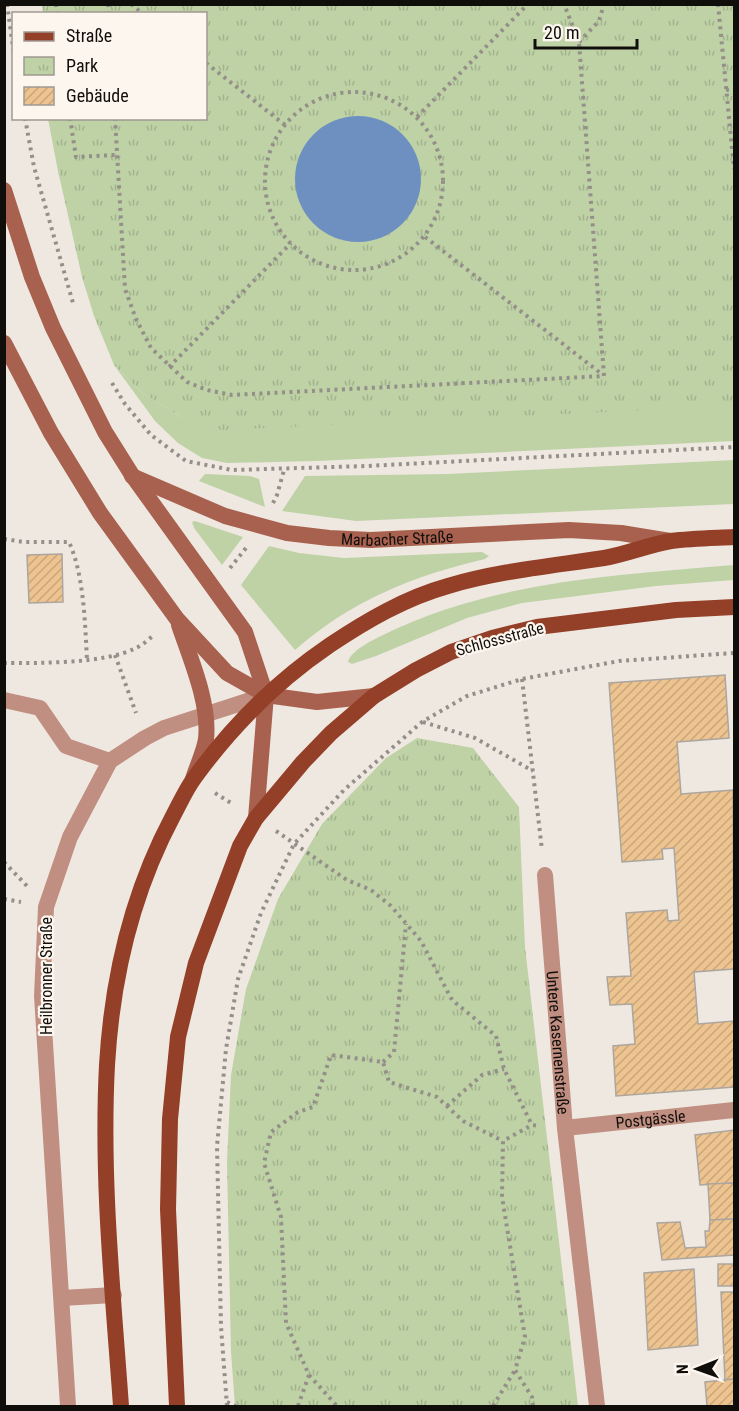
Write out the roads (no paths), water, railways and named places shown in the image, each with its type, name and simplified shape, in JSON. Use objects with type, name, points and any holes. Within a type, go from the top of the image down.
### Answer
[{"type":"main road","points":[[4,190],[32,277],[79,383],[132,475],[245,632],[266,695],[256,818],[240,846],[196,963],[178,1037],[170,1119],[168,1209],[177,1407]]},
{"type":"main road","points":[[4,343],[51,432],[94,503],[177,619],[226,673],[266,695],[317,702],[374,696]]},
{"type":"main road","name":"Marbacher Straße","points":[[132,475],[225,516],[287,533],[371,540],[569,530],[621,533],[672,541]]},
{"type":"main road","points":[[121,1407],[106,1168],[107,1064],[116,985],[131,915],[159,844],[193,780],[233,729],[266,695],[311,658],[354,629],[396,606],[448,585],[507,573],[622,555],[672,541],[735,537]]},
{"type":"main road","name":"Schlossstraße","points":[[256,818],[310,754],[374,696],[451,652],[492,638],[537,627],[676,610],[735,607]]},
{"type":"main road","points":[[177,619],[200,691],[205,715],[206,739],[193,780]]},
{"type":"street","name":"Heilbronner Straße","points":[[68,1407],[42,996],[46,907],[70,837],[111,761],[164,728],[266,695]]},
{"type":"street","points":[[4,700],[40,708],[66,746],[111,761]]},
{"type":"street","name":"Untere Kasernenstraße","points":[[545,875],[565,1128],[597,1407]]},
{"type":"street","name":"Postgässle","points":[[565,1128],[735,1110]]},
{"type":"street","points":[[62,1298],[114,1295]]},
{"type":"water","points":[[358,116],[382,121],[402,135],[416,155],[421,179],[416,203],[402,223],[382,237],[358,242],[334,237],[314,223],[300,203],[295,179],[300,155],[314,135],[334,121]]}]
